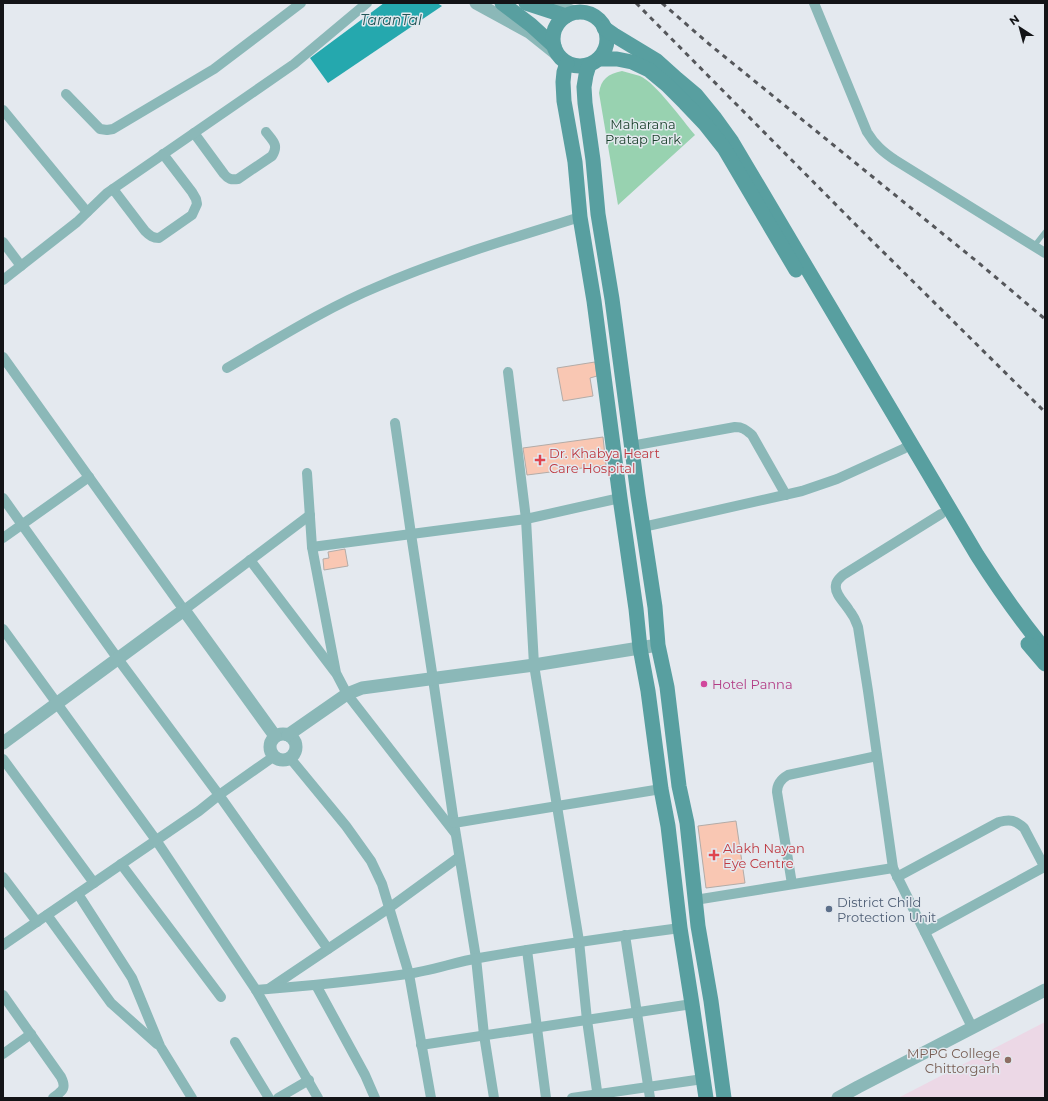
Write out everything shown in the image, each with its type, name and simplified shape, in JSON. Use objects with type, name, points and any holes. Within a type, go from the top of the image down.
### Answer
[{"type":"main road","points":[[502,3],[531,25],[560,55],[578,66],[617,59],[632,62],[649,70],[667,85],[705,124],[728,155],[907,446],[999,590],[1045,650]]},
{"type":"main road","points":[[526,3],[571,15],[588,14],[593,16],[598,19],[604,28],[607,38],[605,50],[594,62],[586,75],[584,87],[585,104],[593,160],[598,214],[612,299],[631,446],[655,607],[658,645],[667,688],[679,786],[687,823],[698,926],[711,1001],[724,1098]]},
{"type":"main road","points":[[571,15],[558,24],[554,35],[564,72],[564,101],[575,162],[580,217],[594,302],[640,648],[648,690],[661,789],[668,826],[680,928],[706,1098]]},
{"type":"main road","points":[[604,28],[657,61],[696,95],[719,123],[732,142],[907,446],[941,514],[991,595],[1015,628],[1045,664]]},
{"type":"street","points":[[66,94],[100,129],[113,129],[214,69],[301,3]]},
{"type":"street","points":[[3,280],[77,222],[107,193],[294,64],[367,3]]},
{"type":"street","points":[[476,3],[529,32],[560,55]]},
{"type":"street","points":[[547,3],[571,15]]},
{"type":"street","points":[[814,3],[867,132],[873,142],[889,156],[1045,253]]},
{"type":"street","points":[[3,110],[87,212]]},
{"type":"street","points":[[194,133],[227,178],[232,180],[238,179],[272,156],[276,151],[276,146],[266,132]]},
{"type":"street","points":[[113,189],[145,232],[154,238],[159,238],[192,215],[197,204],[196,199],[163,154]]},
{"type":"street","points":[[227,368],[326,310],[379,285],[454,257],[580,217]]},
{"type":"street","points":[[3,242],[22,266]]},
{"type":"street","points":[[3,357],[275,736]]},
{"type":"street","points":[[508,372],[526,518],[534,665],[579,941],[587,1020],[598,1096]]},
{"type":"street","points":[[395,423],[455,834],[476,958],[484,1035],[494,1098]]},
{"type":"street","points":[[631,446],[728,428],[741,427],[752,435],[786,495]]},
{"type":"street","points":[[643,527],[802,491],[837,479],[907,446]]},
{"type":"street","points":[[307,473],[312,547],[336,674]]},
{"type":"street","points":[[3,538],[89,477]]},
{"type":"street","points":[[3,498],[118,659],[219,795],[328,949]]},
{"type":"street","points":[[312,547],[526,518],[620,498]]},
{"type":"street","points":[[941,514],[843,575],[837,580],[836,589],[838,595],[855,619],[858,627],[893,868],[972,1028]]},
{"type":"street","points":[[3,743],[310,515]]},
{"type":"street","points":[[250,560],[336,674],[347,694],[455,834]]},
{"type":"street","points":[[3,629],[156,840],[256,990],[318,1098]]},
{"type":"street","points":[[288,735],[347,694],[362,688],[534,665],[658,645]]},
{"type":"street","points":[[284,734],[292,738],[296,746],[294,755],[282,761],[273,757],[269,748],[275,736],[284,734]]},
{"type":"street","points":[[792,884],[777,792],[777,787],[782,778],[788,775],[877,756]]},
{"type":"street","points":[[3,945],[199,811],[273,757]]},
{"type":"street","points":[[290,758],[346,826],[371,861],[382,884],[409,974],[431,1098]]},
{"type":"street","points":[[3,759],[94,883]]},
{"type":"street","points":[[454,823],[661,789]]},
{"type":"street","points":[[898,877],[999,822],[1007,820],[1019,823],[1024,828],[1045,868],[925,932]]},
{"type":"street","points":[[269,989],[389,908],[459,857]]},
{"type":"street","points":[[121,864],[221,997]]},
{"type":"street","points":[[695,900],[893,868]]},
{"type":"street","points":[[3,877],[37,922]]},
{"type":"street","points":[[78,894],[132,978],[160,1046],[192,1098]]},
{"type":"street","points":[[47,915],[111,1003],[160,1046]]},
{"type":"street","points":[[256,990],[316,985],[409,974],[476,958],[579,941],[680,928]]},
{"type":"street","points":[[625,935],[650,1098]]},
{"type":"street","points":[[527,950],[546,1098]]},
{"type":"street","points":[[316,985],[365,1075],[375,1098]]},
{"type":"street","points":[[838,1098],[1045,990]]},
{"type":"street","points":[[3,995],[61,1077],[64,1085],[62,1091],[53,1098]]},
{"type":"street","points":[[421,1045],[692,1004]]},
{"type":"street","points":[[3,1054],[31,1034]]},
{"type":"street","points":[[235,1042],[269,1098]]},
{"type":"street","points":[[572,1098],[598,1096],[703,1079]]},
{"type":"street","points":[[278,1098],[309,1080]]},
{"type":"lane","points":[[1034,246],[1045,232]]},
{"type":"shaded area","name":"MPPG College Chittorgarh","points":[[1045,1022],[1045,1098],[898,1098]]},
{"type":"green space","name":"Maharana Pratap Park","points":[[622,71],[640,76],[654,86],[695,135],[618,205],[599,93],[601,84],[606,78]]},
{"type":"water","name":"TaranTal","points":[[384,3],[437,3],[442,6],[328,83],[310,58]]},
{"type":"building","points":[[595,362],[597,376],[590,378],[593,396],[563,401],[557,368]]},
{"type":"building","points":[[603,437],[606,465],[527,475],[523,448]]},
{"type":"building","points":[[345,549],[348,566],[324,570],[323,559],[329,558],[328,552]]},
{"type":"building","points":[[736,821],[745,883],[706,888],[698,826]]},
{"type":"railway","points":[[636,3],[861,230],[1045,412]]},
{"type":"railway","points":[[662,3],[709,44],[980,264],[1045,319]]},
{"type":"place","name":"Dr. Khabya Heart Care Hospital","points":[[540,460]]},
{"type":"place","name":"Hotel Panna","points":[[704,684]]},
{"type":"place","name":"Alakh Nayan Eye Centre","points":[[714,855]]},
{"type":"place","name":"District Child Protection Unit","points":[[829,909]]},
{"type":"place","name":"MPPG College Chittorgarh","points":[[1008,1060]]}]
